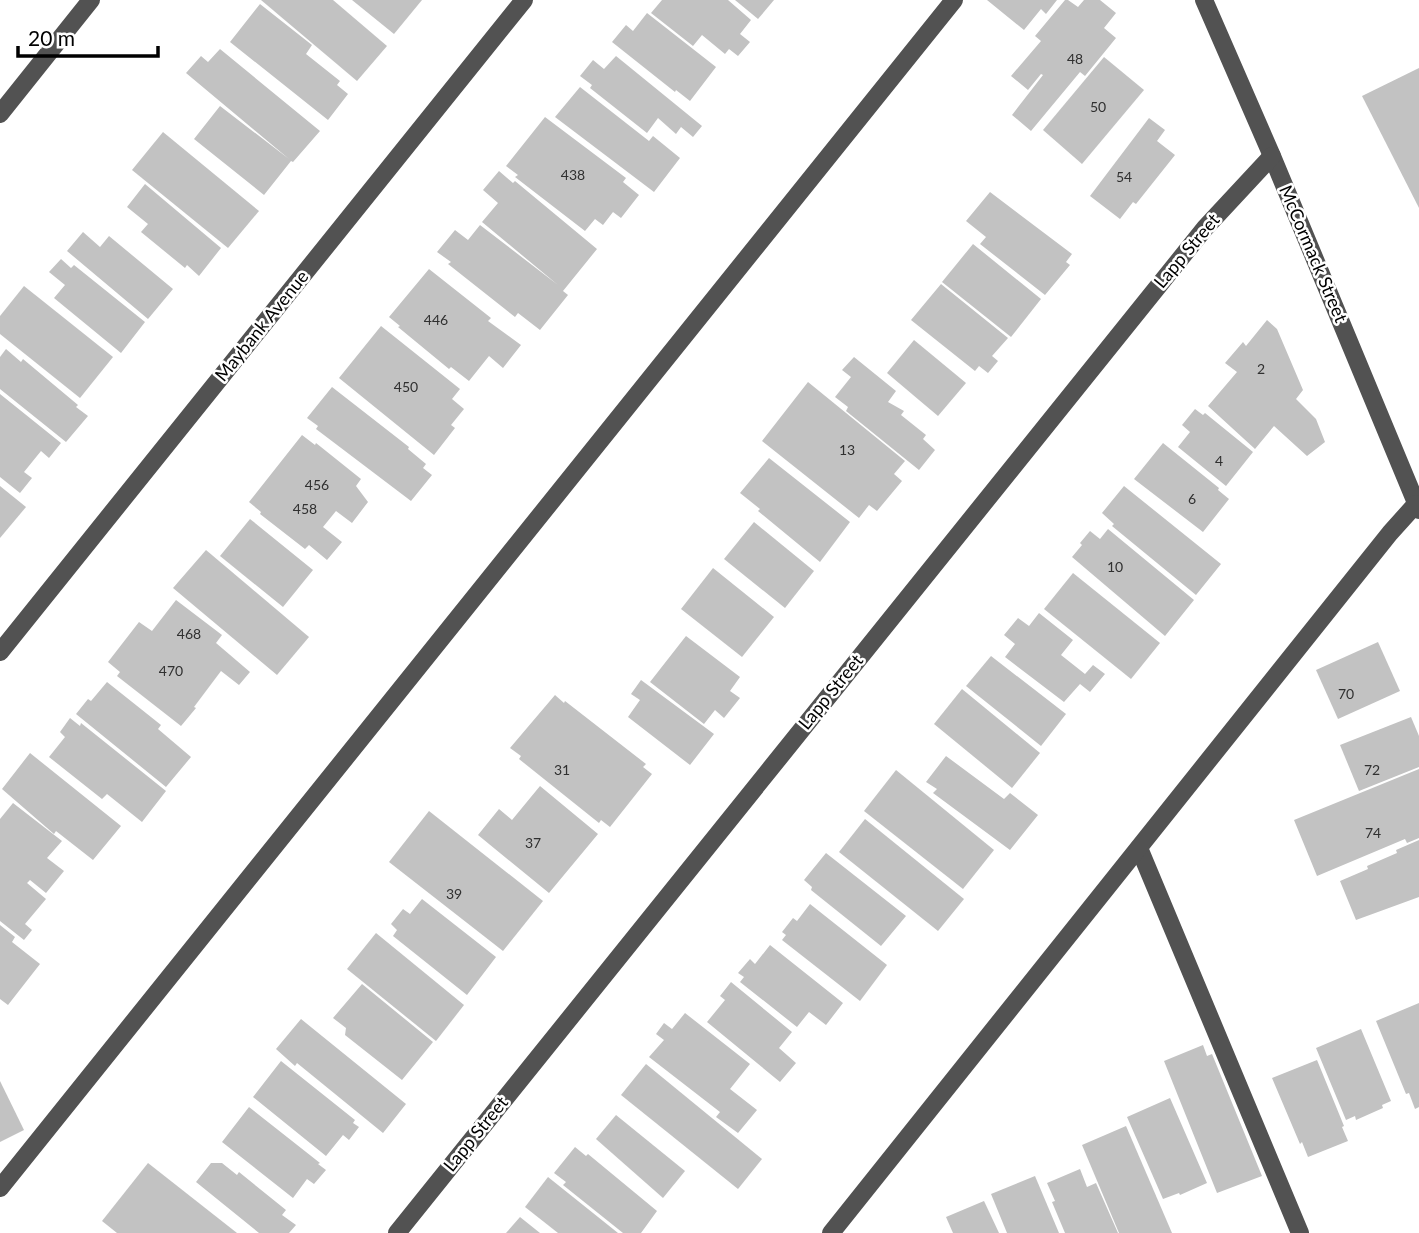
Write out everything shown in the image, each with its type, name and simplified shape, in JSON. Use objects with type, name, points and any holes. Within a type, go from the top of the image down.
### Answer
[{"type":"street","points":[[0,114],[91,0]]},
{"type":"street","name":"Maybank Avenue","points":[[0,652],[524,0]]},
{"type":"street","points":[[0,1188],[954,0]]},
{"type":"street","name":"McCormack Street","points":[[1204,0],[1418,507]]},
{"type":"street","name":"Lapp Street","points":[[397,1233],[1205,228],[1272,156]]},
{"type":"street","points":[[831,1233],[1390,533],[1418,507]]},
{"type":"street","points":[[1139,848],[1300,1233]]},
{"type":"building","points":[[261,0],[333,0],[387,46],[357,81]]},
{"type":"building","points":[[352,0],[422,0],[394,34]]},
{"type":"building","points":[[662,0],[728,0],[751,20],[740,34],[750,42],[738,56],[729,49],[725,54],[702,35],[693,46],[651,13]]},
{"type":"building","points":[[735,0],[774,0],[758,19]]},
{"type":"building","points":[[987,0],[1057,0],[1046,14],[1041,9],[1024,30]]},
{"type":"building","points":[[1065,0],[1078,7],[1084,0],[1100,0],[1116,13],[1104,28],[1116,38],[1085,76],[1080,72],[1031,131],[1012,115],[1043,75],[1041,74],[1028,90],[1011,76],[1041,41],[1035,36]]},
{"type":"building","points":[[260,4],[312,45],[306,54],[340,81],[337,85],[348,94],[328,120],[230,42]]},
{"type":"building","points":[[647,13],[716,67],[690,101],[612,42],[626,25],[633,31]]},
{"type":"building","points":[[220,49],[320,131],[264,195],[194,139],[220,106],[289,159],[186,73],[201,56],[208,62]]},
{"type":"building","points":[[616,56],[702,126],[693,137],[681,127],[676,134],[658,118],[647,133],[590,88],[592,85],[580,76],[593,60],[604,69]]},
{"type":"building","points":[[1104,57],[1144,90],[1082,164],[1043,130]]},
{"type":"building","points":[[1419,68],[1419,208],[1362,96]]},
{"type":"building","points":[[580,87],[649,141],[653,136],[680,158],[654,192],[555,117]]},
{"type":"building","points":[[545,117],[626,178],[623,182],[639,195],[621,218],[613,212],[603,225],[595,219],[585,231],[515,177],[518,175],[506,166]]},
{"type":"building","points":[[1149,118],[1165,130],[1157,141],[1175,155],[1136,204],[1133,202],[1120,219],[1090,196]]},
{"type":"building","points":[[163,132],[259,211],[228,248],[132,170]]},
{"type":"building","points":[[499,171],[513,183],[515,181],[597,249],[563,291],[568,295],[540,330],[518,313],[515,317],[448,264],[451,262],[437,252],[455,230],[468,240],[480,225],[558,285],[482,222],[498,203],[483,190]]},
{"type":"building","points":[[145,184],[221,248],[199,276],[141,232],[148,224],[127,207]]},
{"type":"building","points":[[990,192],[1072,254],[1066,262],[1070,265],[1045,295],[980,244],[986,237],[966,221]]},
{"type":"building","points":[[83,232],[100,247],[109,236],[173,289],[148,319],[67,251]]},
{"type":"building","points":[[973,244],[1041,299],[1011,337],[942,282]]},
{"type":"building","points":[[61,259],[71,268],[74,265],[145,322],[121,353],[54,298],[65,285],[49,272]]},
{"type":"building","points":[[429,269],[491,318],[488,321],[521,345],[503,368],[489,356],[469,381],[451,367],[449,369],[389,317]]},
{"type":"building","points":[[941,284],[1008,338],[992,356],[998,361],[988,373],[979,366],[975,371],[911,320]]},
{"type":"building","points":[[24,286],[113,357],[80,398],[0,334],[0,316]]},
{"type":"building","points":[[1267,320],[1277,329],[1303,390],[1296,399],[1316,419],[1325,442],[1307,456],[1274,426],[1255,449],[1208,406],[1237,372],[1225,363],[1243,342],[1246,346]]},
{"type":"building","points":[[381,326],[460,389],[452,399],[464,409],[451,425],[455,428],[434,455],[339,378]]},
{"type":"building","points":[[914,340],[966,383],[938,416],[887,373]]},
{"type":"building","points":[[6,349],[21,362],[23,359],[88,416],[66,442],[0,389],[0,357]]},
{"type":"building","points":[[854,357],[896,391],[888,402],[904,411],[901,415],[926,435],[923,439],[935,450],[919,470],[846,411],[848,407],[835,397],[851,377],[842,370]]},
{"type":"building","points":[[808,382],[905,461],[894,474],[902,481],[877,511],[869,505],[859,518],[762,441]]},
{"type":"building","points":[[332,387],[409,447],[408,449],[426,464],[423,468],[432,475],[411,501],[316,429],[318,426],[307,418]]},
{"type":"building","points":[[0,394],[61,443],[49,458],[41,451],[24,472],[32,478],[20,493],[0,477]]},
{"type":"building","points":[[1195,409],[1203,415],[1205,413],[1253,452],[1226,486],[1178,447],[1190,432],[1182,425]]},
{"type":"building","points":[[302,435],[361,479],[356,486],[368,502],[352,523],[336,511],[323,527],[342,542],[327,560],[309,545],[305,549],[260,514],[249,502]]},
{"type":"building","points":[[1163,443],[1229,499],[1203,532],[1134,479]]},
{"type":"building","points":[[769,458],[850,522],[820,562],[740,493]]},
{"type":"building","points":[[0,486],[26,507],[0,538]]},
{"type":"building","points":[[1124,486],[1221,564],[1196,595],[1112,526],[1114,524],[1102,513]]},
{"type":"building","points":[[250,519],[313,570],[283,607],[220,556]]},
{"type":"building","points":[[754,522],[814,571],[785,608],[724,559]]},
{"type":"building","points":[[1108,529],[1194,600],[1165,636],[1072,557],[1090,531],[1100,539]]},
{"type":"building","points":[[206,550],[309,637],[277,675],[173,588]]},
{"type":"building","points":[[713,568],[774,617],[742,657],[681,609]]},
{"type":"building","points":[[1073,573],[1160,643],[1131,679],[1044,609]]},
{"type":"building","points":[[176,600],[222,635],[216,643],[250,672],[239,685],[221,671],[181,726],[117,676],[120,672],[108,662],[139,622],[152,631]]},
{"type":"building","points":[[1039,613],[1073,640],[1061,655],[1085,674],[1093,665],[1105,674],[1090,692],[1080,684],[1064,702],[1005,657],[1015,644],[1004,635],[1018,618],[1029,626]]},
{"type":"building","points":[[686,636],[740,677],[730,691],[740,698],[724,718],[715,710],[704,724],[650,682]]},
{"type":"building","points":[[1378,642],[1400,691],[1338,719],[1316,670]]},
{"type":"building","points":[[991,656],[1066,714],[1041,746],[966,686]]},
{"type":"building","points":[[641,680],[714,734],[690,765],[628,717],[640,700],[631,694]]},
{"type":"building","points":[[107,682],[161,725],[158,729],[191,757],[166,787],[76,714]]},
{"type":"building","points":[[962,689],[1040,753],[1012,788],[934,724]]},
{"type":"building","points":[[555,695],[646,764],[643,767],[652,774],[610,827],[601,820],[599,823],[519,759],[521,756],[510,748]]},
{"type":"building","points":[[1411,717],[1419,736],[1419,767],[1359,791],[1340,745]]},
{"type":"building","points":[[70,718],[80,726],[81,723],[166,791],[142,822],[107,794],[102,799],[49,757],[65,737],[60,732]]},
{"type":"building","points":[[30,753],[121,826],[93,860],[56,831],[54,834],[2,789]]},
{"type":"building","points":[[946,756],[1004,799],[1010,793],[1038,815],[1010,850],[933,793],[937,789],[926,782]]},
{"type":"building","points":[[1419,769],[1419,838],[1407,843],[1405,839],[1317,876],[1294,820]]},
{"type":"building","points":[[896,770],[994,850],[963,889],[864,811]]},
{"type":"building","points":[[540,786],[598,834],[549,893],[478,835],[499,809],[512,820]]},
{"type":"building","points":[[13,803],[62,841],[47,858],[64,871],[46,893],[30,880],[27,883],[46,899],[25,924],[32,930],[24,940],[0,921],[0,819]]},
{"type":"building","points":[[429,811],[543,901],[503,951],[389,862]]},
{"type":"building","points":[[865,819],[964,899],[938,931],[839,852]]},
{"type":"building","points":[[1419,840],[1419,897],[1356,920],[1340,881],[1368,869],[1367,866]]},
{"type":"building","points":[[826,853],[906,916],[881,946],[811,890],[812,887],[804,880]]},
{"type":"building","points":[[422,899],[496,957],[467,995],[393,936],[397,930],[391,924],[403,909],[410,914]]},
{"type":"building","points":[[810,904],[887,965],[860,1001],[782,940],[786,935],[782,932],[793,918],[797,921]]},
{"type":"building","points":[[0,925],[15,937],[12,942],[40,964],[8,1005],[0,999]]},
{"type":"building","points":[[376,933],[464,1005],[436,1041],[347,969]]},
{"type":"building","points":[[770,945],[843,1003],[826,1025],[809,1012],[797,1027],[740,982],[744,977],[738,973],[750,959],[755,964]]},
{"type":"building","points":[[731,982],[792,1032],[779,1048],[796,1063],[780,1082],[707,1022],[725,1000],[720,996]]},
{"type":"building","points":[[362,984],[433,1042],[402,1080],[345,1035],[346,1028],[333,1018]]},
{"type":"building","points":[[1419,1003],[1419,1107],[1415,1109],[1409,1093],[1406,1094],[1376,1021]]},
{"type":"building","points":[[685,1013],[750,1064],[730,1089],[757,1110],[738,1133],[716,1117],[720,1112],[649,1057],[664,1040],[656,1034],[664,1023],[672,1029]]},
{"type":"building","points":[[301,1019],[406,1104],[383,1133],[276,1049]]},
{"type":"building","points":[[1361,1029],[1391,1101],[1382,1105],[1383,1108],[1356,1120],[1355,1116],[1346,1120],[1316,1048]]},
{"type":"building","points":[[1203,1045],[1207,1056],[1212,1054],[1262,1176],[1217,1193],[1164,1061]]},
{"type":"building","points":[[1317,1060],[1348,1141],[1308,1157],[1272,1078]]},
{"type":"building","points":[[281,1061],[355,1120],[353,1123],[359,1127],[349,1140],[343,1135],[326,1156],[253,1097]]},
{"type":"building","points":[[646,1064],[762,1159],[738,1189],[621,1095]]},
{"type":"building","points":[[0,1081],[24,1130],[0,1142]]},
{"type":"building","points":[[1170,1098],[1207,1183],[1163,1199],[1127,1117]]},
{"type":"building","points":[[249,1107],[326,1170],[314,1184],[307,1179],[293,1198],[222,1142]]},
{"type":"building","points":[[616,1115],[685,1171],[663,1198],[596,1139]]},
{"type":"building","points":[[1126,1126],[1172,1233],[1119,1233],[1082,1145]]},
{"type":"building","points":[[575,1147],[586,1156],[588,1154],[657,1211],[641,1233],[623,1233],[563,1185],[566,1182],[554,1173]]},
{"type":"building","points":[[148,1163],[237,1233],[117,1233],[102,1221]]},
{"type":"building","points":[[211,1163],[222,1163],[237,1175],[239,1172],[286,1210],[282,1215],[296,1225],[289,1233],[259,1233],[196,1182]]},
{"type":"building","points":[[1080,1169],[1087,1187],[1096,1183],[1118,1233],[1065,1233],[1047,1183]]},
{"type":"building","points":[[1035,1176],[1059,1233],[1007,1233],[991,1194]]},
{"type":"building","points":[[548,1177],[618,1233],[558,1233],[525,1207]]},
{"type":"building","points":[[984,1201],[999,1233],[953,1233],[946,1217]]},
{"type":"building","points":[[520,1217],[540,1233],[506,1233]]}]
